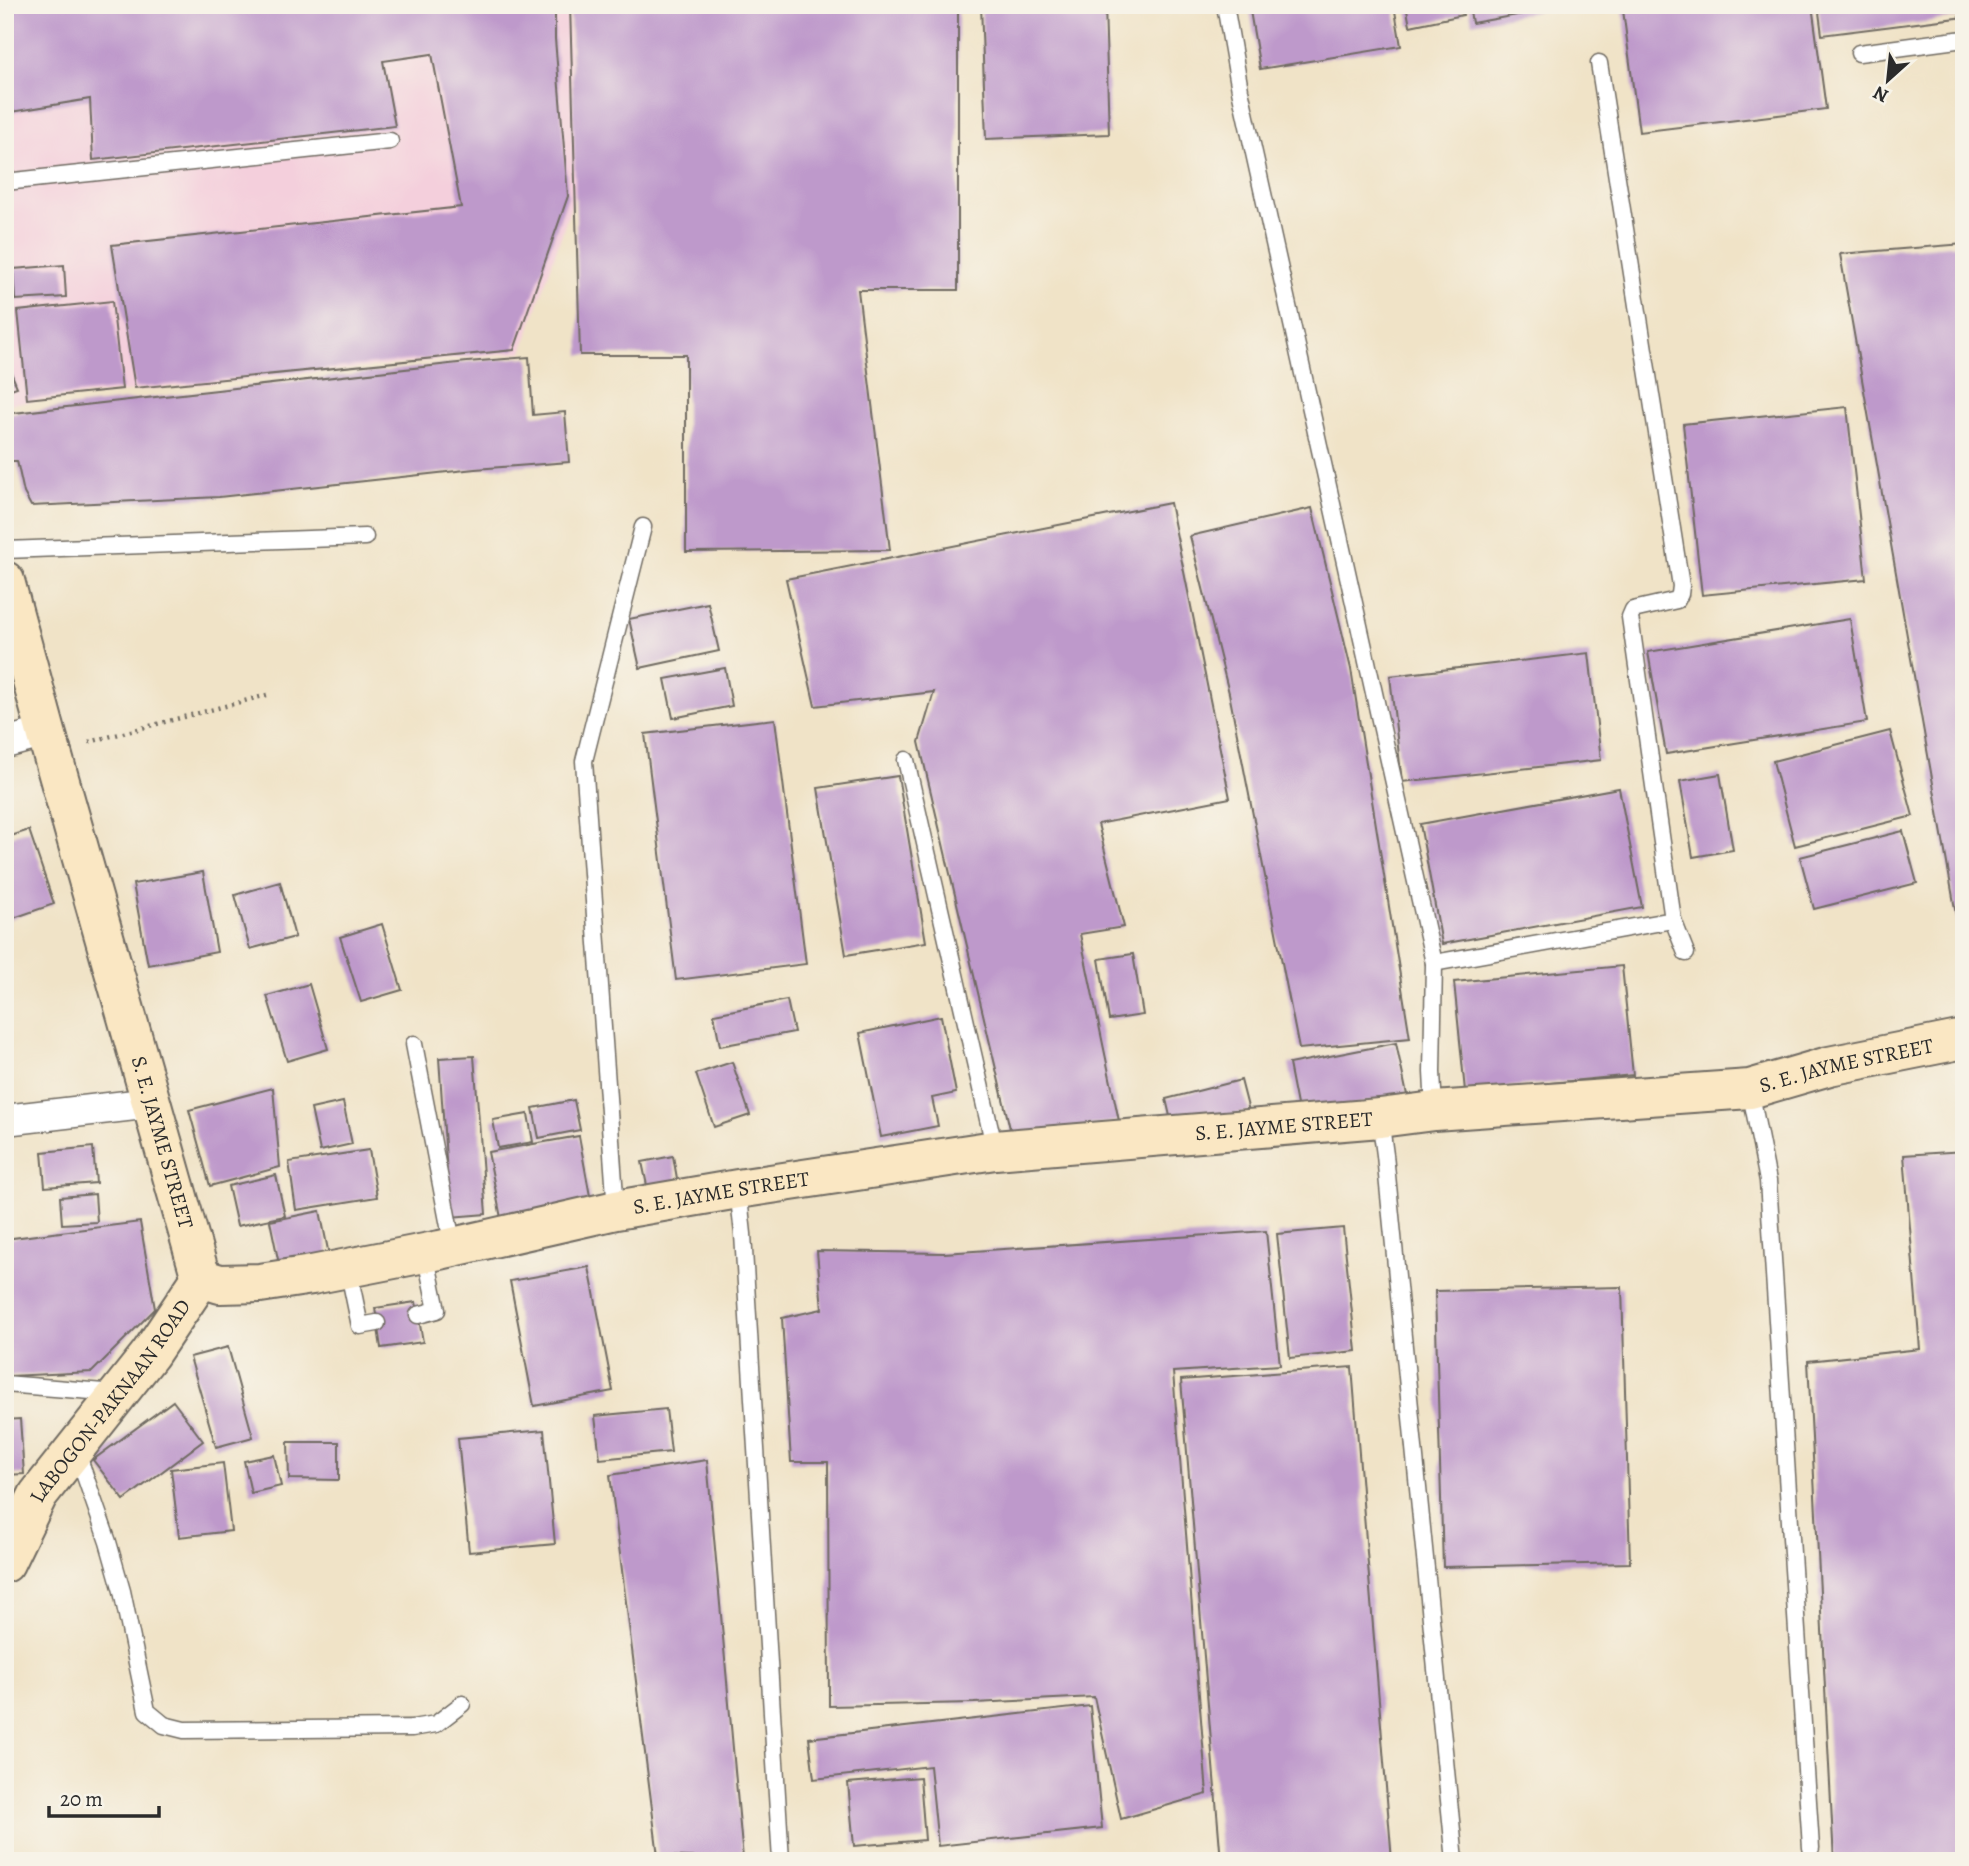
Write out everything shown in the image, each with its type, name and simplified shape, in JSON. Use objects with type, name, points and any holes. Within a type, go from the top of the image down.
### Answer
[{"type":"street","name":"S. E. JAYME STREET","points":[[5,580],[201,1278],[220,1284],[260,1283],[348,1268],[616,1210],[995,1150],[1380,1118],[1434,1111],[1751,1089],[1829,1066],[1964,1039]]},
{"type":"street","points":[[5,743],[49,742]]},
{"type":"street","points":[[5,1120],[152,1102]]},
{"type":"street","name":"LABOGON-PAKNAAN ROAD","points":[[5,1563],[38,1495],[150,1354],[201,1278]]},
{"type":"lane","points":[[1225,5],[1243,104],[1434,963],[1434,1111]]},
{"type":"lane","points":[[1859,53],[1964,39]]},
{"type":"lane","points":[[1599,63],[1681,586],[1676,600],[1633,610],[1630,617],[1672,920],[1686,953]]},
{"type":"lane","points":[[5,182],[390,141]]},
{"type":"lane","points":[[616,1210],[584,761],[643,527]]},
{"type":"lane","points":[[5,550],[365,537]]},
{"type":"lane","points":[[906,760],[995,1150]]},
{"type":"lane","points":[[1434,963],[1672,920]]},
{"type":"lane","points":[[414,1044],[439,1250],[437,1310],[418,1315]]},
{"type":"lane","points":[[1751,1089],[1768,1181],[1811,1848]]},
{"type":"lane","points":[[1380,1118],[1455,1861]]},
{"type":"lane","points":[[738,1189],[743,1234],[781,1861]]},
{"type":"lane","points":[[348,1268],[360,1326],[377,1323]]},
{"type":"lane","points":[[5,1384],[119,1394]]},
{"type":"lane","points":[[76,1449],[122,1591],[147,1711],[164,1726],[184,1730],[412,1728],[436,1724],[462,1704]]},
{"type":"path","points":[[49,742],[267,695]]},
{"type":"shaded area","points":[[5,5],[568,5],[576,191],[522,352],[5,404]]},
{"type":"building","points":[[5,5],[555,5],[555,39],[568,196],[514,350],[135,388],[112,245],[461,207],[432,54],[383,61],[395,126],[93,160],[90,99],[5,113]]},
{"type":"building","points":[[570,5],[958,5],[958,290],[858,290],[890,550],[686,552],[686,355],[580,355]]},
{"type":"building","points":[[981,5],[1105,5],[1109,134],[986,139]]},
{"type":"building","points":[[1249,5],[1394,5],[1401,46],[1260,69]]},
{"type":"building","points":[[1406,5],[1460,5],[1463,15],[1410,26]]},
{"type":"building","points":[[1469,5],[1539,5],[1540,11],[1472,23]]},
{"type":"building","points":[[1663,5],[1812,5],[1826,109],[1639,132],[1623,10]]},
{"type":"building","points":[[1818,5],[1964,5],[1964,17],[1822,35]]},
{"type":"building","points":[[1964,244],[1964,949],[1962,949],[1840,254]]},
{"type":"building","points":[[64,265],[66,297],[15,300],[13,269]]},
{"type":"building","points":[[112,301],[122,389],[27,399],[18,311]]},
{"type":"building","points":[[529,357],[533,415],[565,412],[569,462],[475,469],[219,497],[31,506],[24,493],[17,461],[5,461],[5,414]]},
{"type":"building","points":[[5,358],[17,387],[5,391]]},
{"type":"building","points":[[1847,407],[1866,579],[1702,595],[1683,424]]},
{"type":"building","points":[[1170,503],[1230,798],[1098,824],[1124,927],[1080,934],[1119,1121],[1012,1137],[919,742],[934,692],[815,706],[786,579]]},
{"type":"building","points":[[1312,508],[1351,669],[1410,1038],[1299,1049],[1229,693],[1190,536]]},
{"type":"building","points":[[708,603],[719,651],[640,668],[629,619]]},
{"type":"building","points":[[1850,619],[1867,722],[1666,754],[1648,652]]},
{"type":"building","points":[[1589,653],[1601,760],[1402,782],[1390,676]]},
{"type":"building","points":[[725,668],[732,706],[673,718],[665,679]]},
{"type":"building","points":[[775,719],[806,964],[676,980],[645,734]]},
{"type":"building","points":[[1890,731],[1913,816],[1795,846],[1773,761]]},
{"type":"building","points":[[1720,774],[1733,850],[1693,857],[1680,781]]},
{"type":"building","points":[[898,776],[926,942],[846,955],[818,788]]},
{"type":"building","points":[[1619,788],[1642,907],[1442,944],[1420,824]]},
{"type":"building","points":[[29,830],[54,904],[5,921],[5,838]]},
{"type":"building","points":[[1903,831],[1917,883],[1814,909],[1800,857]]},
{"type":"building","points":[[203,872],[217,952],[148,965],[133,884]]},
{"type":"building","points":[[280,882],[295,937],[250,949],[235,895]]},
{"type":"building","points":[[382,924],[402,990],[361,1002],[340,937]]},
{"type":"building","points":[[1133,954],[1143,1015],[1109,1020],[1099,959]]},
{"type":"building","points":[[1622,966],[1633,1075],[1465,1091],[1454,982]]},
{"type":"building","points":[[309,984],[328,1049],[287,1061],[267,996]]},
{"type":"building","points":[[787,1000],[794,1032],[720,1046],[714,1014]]},
{"type":"building","points":[[941,1016],[956,1093],[932,1098],[938,1126],[881,1137],[860,1033]]},
{"type":"building","points":[[1396,1043],[1407,1095],[1299,1115],[1289,1064]]},
{"type":"building","points":[[474,1056],[486,1214],[450,1217],[439,1058]]},
{"type":"building","points":[[732,1062],[750,1115],[714,1127],[696,1074]]},
{"type":"building","points":[[1241,1080],[1249,1111],[1173,1129],[1166,1099]]},
{"type":"building","points":[[273,1088],[280,1167],[210,1186],[189,1110]]},
{"type":"building","points":[[574,1100],[580,1130],[539,1138],[533,1108]]},
{"type":"building","points":[[343,1102],[352,1144],[320,1151],[311,1109]]},
{"type":"building","points":[[528,1114],[533,1142],[498,1148],[493,1120]]},
{"type":"building","points":[[579,1136],[592,1207],[502,1223],[488,1152]]},
{"type":"building","points":[[93,1147],[96,1183],[45,1187],[42,1152]]},
{"type":"building","points":[[369,1150],[377,1197],[296,1210],[289,1162]]},
{"type":"building","points":[[1964,1151],[1964,1861],[1834,1861],[1808,1361],[1920,1349],[1904,1155]]},
{"type":"building","points":[[673,1156],[678,1184],[648,1190],[642,1162]]},
{"type":"building","points":[[276,1175],[285,1216],[237,1226],[228,1186]]},
{"type":"building","points":[[95,1194],[97,1222],[62,1224],[60,1197]]},
{"type":"building","points":[[320,1211],[329,1255],[279,1264],[270,1221]]},
{"type":"building","points":[[140,1222],[155,1309],[92,1372],[9,1376],[5,1358],[5,1239]]},
{"type":"building","points":[[1343,1228],[1356,1351],[1290,1358],[1277,1234]]},
{"type":"building","points":[[1266,1231],[1280,1365],[1173,1372],[1207,1794],[1121,1819],[1094,1697],[829,1706],[828,1462],[791,1462],[782,1318],[822,1309],[817,1251],[944,1253]]},
{"type":"building","points":[[589,1267],[613,1391],[534,1406],[510,1281]]},
{"type":"building","points":[[1622,1287],[1630,1563],[1443,1567],[1435,1291]]},
{"type":"building","points":[[416,1302],[423,1342],[381,1348],[375,1308]]},
{"type":"building","points":[[228,1347],[253,1437],[216,1447],[190,1357]]},
{"type":"building","points":[[1352,1367],[1392,1861],[1221,1861],[1181,1380]]},
{"type":"building","points":[[173,1401],[203,1441],[124,1500],[93,1460]]},
{"type":"building","points":[[666,1409],[671,1452],[600,1459],[595,1416]]},
{"type":"building","points":[[20,1419],[24,1474],[5,1475],[5,1420]]},
{"type":"building","points":[[544,1430],[555,1544],[469,1552],[458,1438]]},
{"type":"building","points":[[288,1442],[339,1442],[339,1480],[289,1479]]},
{"type":"building","points":[[274,1455],[281,1486],[251,1493],[244,1461]]},
{"type":"building","points":[[707,1460],[743,1859],[658,1856],[610,1475]]},
{"type":"building","points":[[223,1463],[231,1531],[179,1537],[171,1469]]},
{"type":"building","points":[[1090,1706],[1102,1828],[938,1846],[930,1766],[814,1779],[809,1738]]},
{"type":"building","points":[[920,1777],[925,1840],[854,1846],[848,1783]]}]
